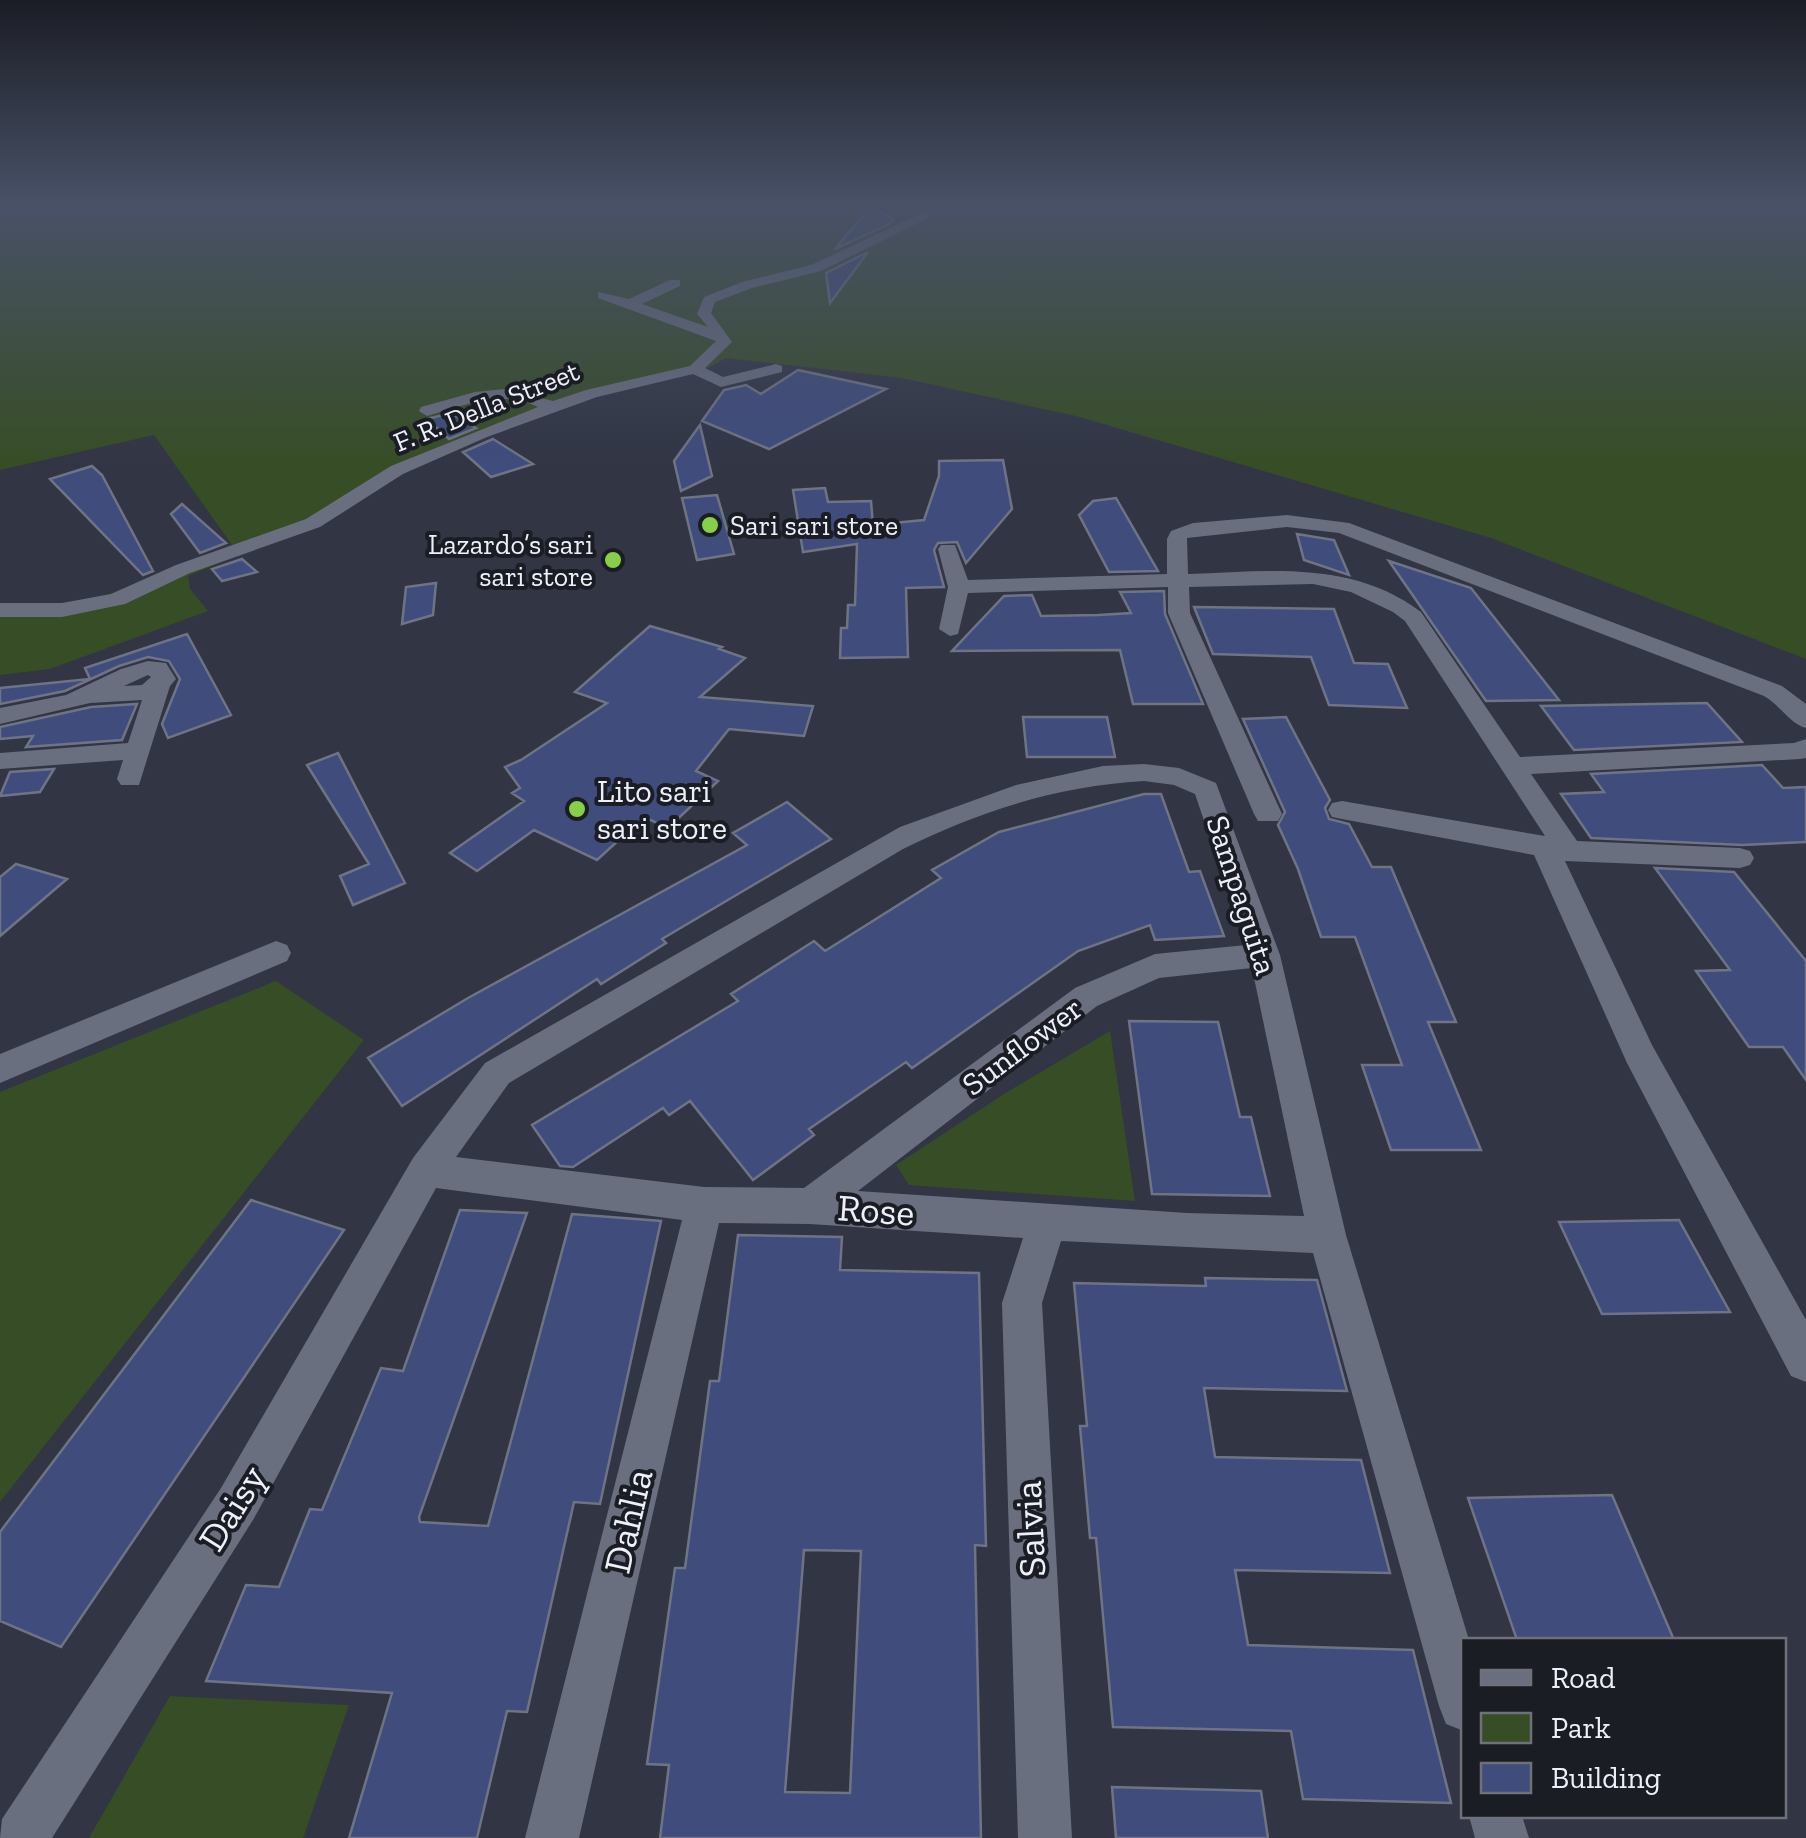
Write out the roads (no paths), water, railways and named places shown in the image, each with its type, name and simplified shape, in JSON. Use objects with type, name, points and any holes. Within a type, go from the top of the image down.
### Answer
[{"type":"street","points":[[630,304],[658,292]]},
{"type":"street","points":[[724,337],[704,314],[709,300],[731,292]]},
{"type":"street","points":[[603,295],[724,337]]},
{"type":"street","points":[[724,337],[719,350],[696,369],[722,382],[776,370]]},
{"type":"street","name":"F. R. Della Street","points":[[0,610],[62,610],[117,599],[183,569],[313,523],[397,470],[552,407],[612,387],[696,369]]},
{"type":"street","points":[[427,411],[498,392],[528,395],[552,407]]},
{"type":"street","points":[[1268,814],[1178,614],[1178,535],[1193,530],[1258,523],[1324,523],[1367,535],[1773,691],[1788,699],[1806,720]]},
{"type":"street","points":[[948,549],[960,587],[950,629]]},
{"type":"street","points":[[960,587],[1176,578],[1320,578],[1362,588],[1400,605],[1413,617],[1515,766],[1557,849],[1640,1053],[1806,1361]]},
{"type":"street","points":[[0,716],[53,708],[90,696],[128,674],[150,667],[163,672],[164,679],[158,686],[130,780]]},
{"type":"street","points":[[1515,766],[1800,751],[1806,747]]},
{"type":"street","points":[[0,761],[139,750]]},
{"type":"street","name":"Sampaguita","points":[[426,1170],[456,1122],[497,1073],[911,833],[1058,784],[1137,770],[1169,771],[1192,778],[1206,789],[1265,955],[1327,1235],[1461,1696]]},
{"type":"street","points":[[1342,810],[1557,849],[1740,858]]},
{"type":"street","points":[[0,1069],[276,954]]},
{"type":"street","name":"Sunflower","points":[[810,1206],[1086,997],[1155,966],[1265,955]]},
{"type":"street","name":"Rose","points":[[426,1170],[704,1205],[810,1206],[1327,1235]]},
{"type":"street","name":"Daisy","points":[[21,1838],[265,1457],[426,1170]]},
{"type":"street","name":"Dahlia","points":[[552,1838],[704,1205]]},
{"type":"street","name":"Salvia","points":[[1045,1838],[1022,1304],[1046,1222]]},
{"type":"place","name":"Sari sari store","points":[[710,525]]},
{"type":"place","name":"Lazardo’s sari sari store","points":[[613,560]]},
{"type":"place","name":"Lito sari sari store","points":[[577,809]]}]
